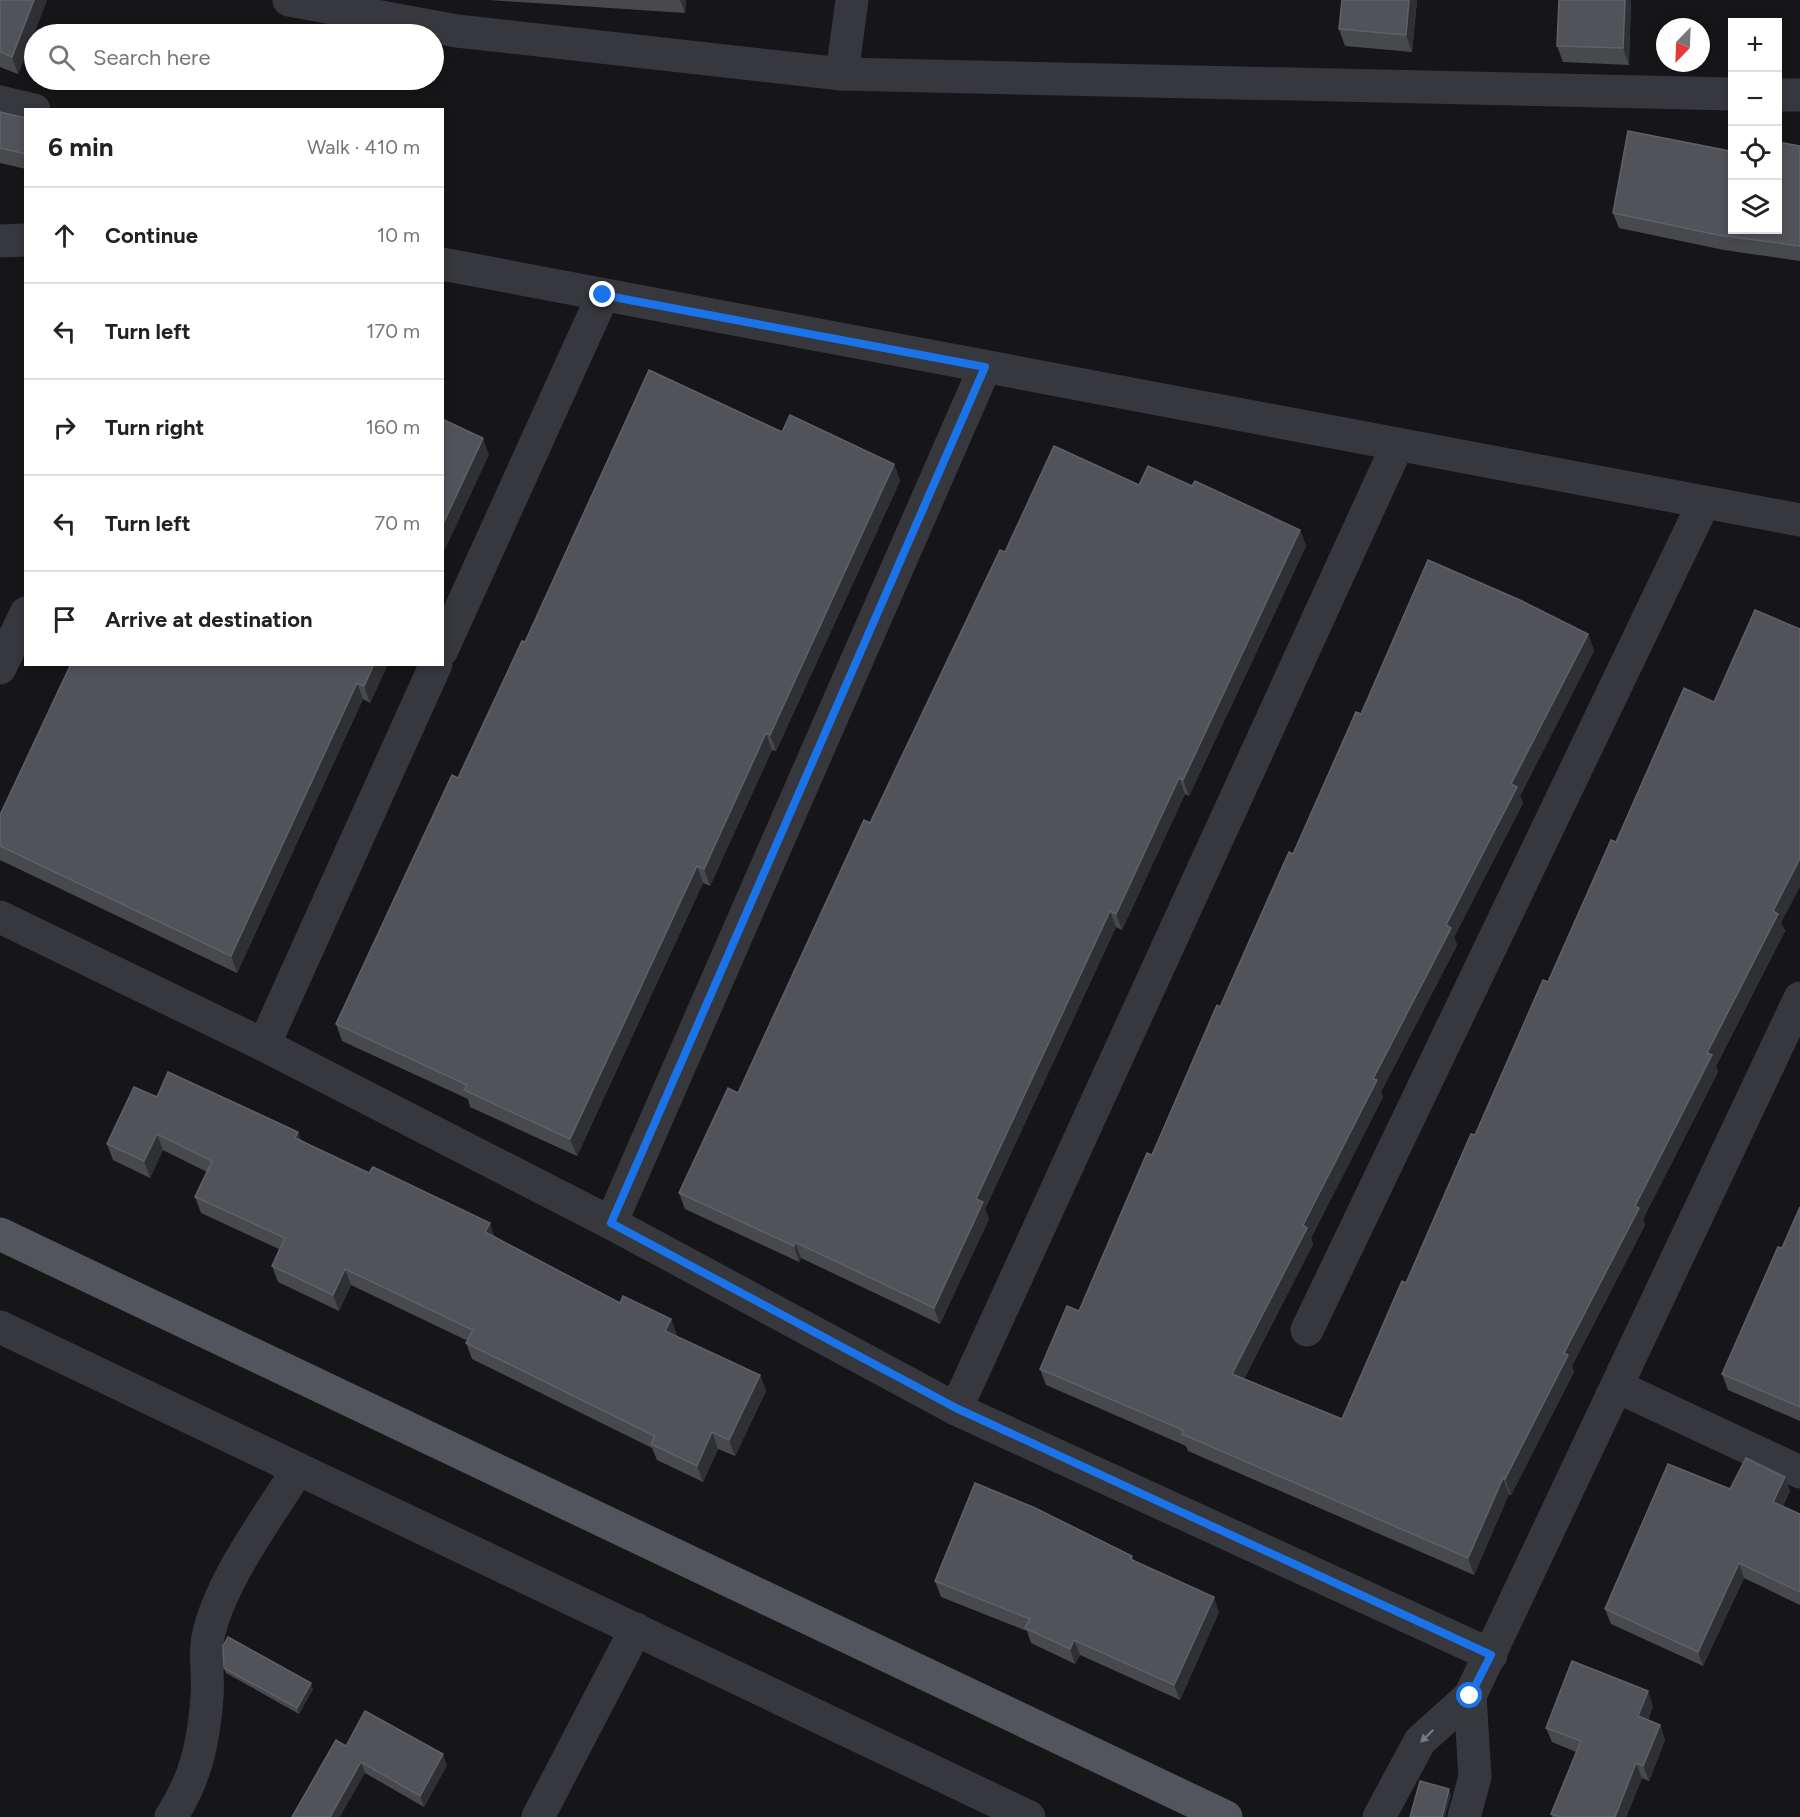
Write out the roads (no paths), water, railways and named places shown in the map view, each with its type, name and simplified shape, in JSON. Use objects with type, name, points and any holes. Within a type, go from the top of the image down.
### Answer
[{"type":"main road","points":[[0,1234],[1226,1817]]},
{"type":"street","points":[[288,0],[419,24]]},
{"type":"street","points":[[842,74],[852,0]]},
{"type":"street","points":[[444,29],[842,74],[1728,94]]},
{"type":"street","points":[[1782,95],[1800,95]]},
{"type":"street","points":[[0,102],[26,108]]},
{"type":"street","points":[[0,242],[24,240]]},
{"type":"street","points":[[444,264],[1800,520]]},
{"type":"street","points":[[444,646],[603,295]]},
{"type":"street","points":[[611,1223],[985,367]]},
{"type":"street","points":[[956,1408],[1398,444]]},
{"type":"street","points":[[1307,1330],[1704,502]]},
{"type":"street","points":[[0,668],[24,617]]},
{"type":"street","points":[[264,1045],[435,666]]},
{"type":"street","points":[[0,917],[264,1045],[611,1223],[956,1408],[1491,1655]]},
{"type":"street","points":[[1379,1817],[1420,1741],[1470,1696],[1800,998]]},
{"type":"street","points":[[0,1327],[1029,1817]]},
{"type":"street","points":[[1618,1387],[1800,1472]]},
{"type":"street","points":[[171,1817],[184,1797],[200,1755],[207,1696],[208,1639],[220,1597],[298,1468]]},
{"type":"street","points":[[538,1817],[636,1629]]},
{"type":"street","points":[[1464,1817],[1475,1777],[1470,1696]]}]
